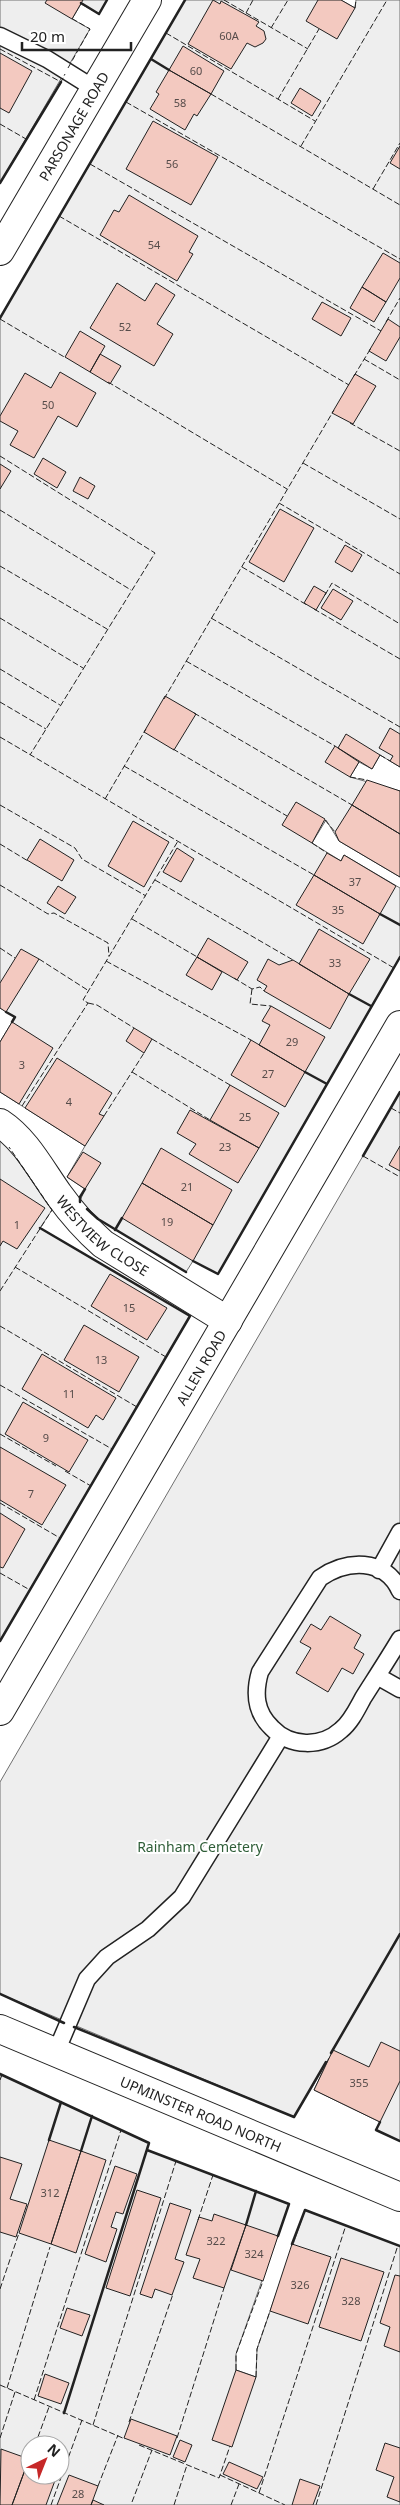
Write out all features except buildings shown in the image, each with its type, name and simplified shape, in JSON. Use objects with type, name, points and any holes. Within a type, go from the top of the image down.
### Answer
[{"type":"street","name":"PARSONAGE ROAD","points":[[0,251],[147,0]]},
{"type":"street","name":"ALLEN ROAD","points":[[0,1711],[400,1025]]},
{"type":"street","name":"WESTVIEW CLOSE","points":[[0,1123],[23,1143],[60,1196],[87,1230],[103,1244],[228,1321]]},
{"type":"street","name":"UPMINSTER ROAD NORTH","points":[[0,2029],[400,2197]]},
{"type":"lane","points":[[0,36],[47,59],[95,89]]},
{"type":"lane","points":[[379,1570],[400,1532]]},
{"type":"lane","points":[[400,1590],[397,1585],[379,1570],[369,1565],[352,1564],[335,1568],[320,1578],[260,1672],[255,1689],[258,1706],[265,1722],[282,1736],[294,1742],[310,1743],[327,1739],[342,1730],[400,1639]]},
{"type":"lane","points":[[377,1676],[400,1689]]},
{"type":"lane","points":[[56,2052],[87,1979],[107,1957],[148,1929],[182,1897],[282,1736]]},
{"type":"green space","points":[[0,0],[107,0],[99,14],[81,4],[72,19],[90,29],[0,183]]},
{"type":"green space","points":[[185,0],[341,0],[355,8],[356,0],[400,0],[400,767],[380,755],[372,769],[359,762],[350,777],[400,791],[400,877],[339,841],[326,820],[312,843],[341,861],[344,855],[400,888],[400,957],[218,1274],[193,1261],[186,1272],[98,1219],[80,1201],[85,1189],[67,1177],[85,1146],[0,1092],[0,1042],[15,1017],[0,1008],[0,318]]},
{"type":"green space","name":"Rainham Cemetery","points":[[400,1092],[400,2141],[376,2130],[380,2122],[314,2090],[329,2058],[294,2117],[0,1994],[0,1782]]},
{"type":"green space","points":[[0,1138],[7,1145],[52,1210],[40,1228],[190,1316],[0,1641]]},
{"type":"green space","points":[[0,2074],[149,2143],[147,2150],[289,2204],[236,2354],[236,2370],[256,2377],[257,2349],[305,2210],[400,2246],[400,2505],[0,2505]]},
{"type":"fence","points":[[224,0],[308,49]]},
{"type":"fence","points":[[246,13],[253,0]]},
{"type":"fence","points":[[271,28],[288,0]]},
{"type":"fence","points":[[355,8],[356,0]]},
{"type":"fence","points":[[301,146],[387,0]]},
{"type":"fence","points":[[68,68],[90,29],[71,18]]},
{"type":"fence","points":[[278,99],[319,29]]},
{"type":"fence","points":[[166,33],[315,121]]},
{"type":"fence","points":[[0,49],[61,82],[65,74]]},
{"type":"fence","points":[[211,94],[400,205]]},
{"type":"fence","points":[[126,102],[400,259]]},
{"type":"fence","points":[[0,124],[26,139]]},
{"type":"fence","points":[[373,189],[400,143]]},
{"type":"fence","points":[[90,164],[381,331]]},
{"type":"fence","points":[[59,216],[349,385]]},
{"type":"fence","points":[[386,322],[400,298]]},
{"type":"fence","points":[[0,319],[66,358]]},
{"type":"fence","points":[[354,376],[371,348]]},
{"type":"fence","points":[[364,359],[400,380]]},
{"type":"fence","points":[[108,382],[287,489]]},
{"type":"fence","points":[[164,699],[334,410]]},
{"type":"fence","points":[[350,423],[400,451]]},
{"type":"fence","points":[[0,456],[155,553],[30,755]]},
{"type":"fence","points":[[303,463],[400,519]]},
{"type":"fence","points":[[279,503],[400,574]]},
{"type":"fence","points":[[0,510],[131,590]]},
{"type":"fence","points":[[0,566],[107,629]]},
{"type":"fence","points":[[242,567],[307,605]]},
{"type":"fence","points":[[325,595],[332,583],[400,624]]},
{"type":"fence","points":[[314,609],[400,659]]},
{"type":"fence","points":[[0,618],[83,668]]},
{"type":"fence","points":[[211,618],[400,727]]},
{"type":"fence","points":[[186,661],[335,746]]},
{"type":"fence","points":[[0,669],[60,705]]},
{"type":"fence","points":[[0,702],[46,729]]},
{"type":"fence","points":[[194,713],[352,805]]},
{"type":"fence","points":[[105,799],[146,729]]},
{"type":"fence","points":[[0,737],[394,968]]},
{"type":"fence","points":[[173,749],[287,816]]},
{"type":"fence","points":[[380,755],[390,761]]},
{"type":"fence","points":[[124,766],[314,875]]},
{"type":"fence","points":[[350,777],[367,780]]},
{"type":"fence","points":[[0,805],[75,848],[82,859],[146,896]]},
{"type":"fence","points":[[325,820],[335,832]]},
{"type":"fence","points":[[22,1106],[88,1003],[83,1000],[178,841]]},
{"type":"fence","points":[[312,843],[327,853]]},
{"type":"fence","points":[[0,844],[28,861]]},
{"type":"fence","points":[[155,880],[293,960]]},
{"type":"fence","points":[[0,885],[48,914],[54,913],[108,943],[109,956]]},
{"type":"fence","points":[[132,919],[199,958]]},
{"type":"fence","points":[[0,948],[15,958]]},
{"type":"fence","points":[[39,959],[89,991]]},
{"type":"fence","points":[[106,961],[251,1040]]},
{"type":"fence","points":[[234,978],[252,989],[260,987],[264,991]]},
{"type":"fence","points":[[252,989],[250,1004],[271,1006]]},
{"type":"fence","points":[[88,1003],[97,1005],[134,1028]]},
{"type":"fence","points":[[152,1039],[230,1085]]},
{"type":"fence","points":[[104,1116],[144,1053]]},
{"type":"fence","points":[[132,1072],[210,1120]]},
{"type":"fence","points":[[391,1108],[400,1113]]},
{"type":"fence","points":[[0,1291],[52,1210],[9,1147]]},
{"type":"fence","points":[[363,1156],[400,1177]]},
{"type":"fence","points":[[15,1267],[166,1357]]},
{"type":"fence","points":[[0,1326],[137,1407]]},
{"type":"fence","points":[[0,1385],[112,1449]]},
{"type":"fence","points":[[0,1434],[56,1466]]},
{"type":"fence","points":[[65,1471],[91,1486]]},
{"type":"fence","points":[[0,1503],[60,1538]]},
{"type":"fence","points":[[0,1573],[30,1590]]},
{"type":"fence","points":[[0,2080],[2,2075]]},
{"type":"fence","points":[[34,2400],[121,2130]]},
{"type":"fence","points":[[93,2425],[176,2161]]},
{"type":"fence","points":[[198,2220],[213,2175]]},
{"type":"fence","points":[[259,2493],[346,2225]]},
{"type":"fence","points":[[0,2289],[19,2233]]},
{"type":"fence","points":[[316,2505],[398,2245]]},
{"type":"fence","points":[[7,2388],[50,2247]]},
{"type":"fence","points":[[236,2370],[236,2354],[263,2281]]},
{"type":"fence","points":[[177,2438],[224,2288]]},
{"type":"fence","points":[[129,2422],[173,2294]]},
{"type":"fence","points":[[256,2377],[257,2349],[270,2311]]},
{"type":"fence","points":[[0,2385],[125,2439]]},
{"type":"fence","points":[[0,2438],[15,2392]]},
{"type":"fence","points":[[39,2435],[49,2407]]},
{"type":"fence","points":[[51,2505],[82,2420]]},
{"type":"fence","points":[[98,2486],[118,2435]]},
{"type":"fence","points":[[139,2445],[219,2478],[230,2446]]},
{"type":"fence","points":[[132,2502],[152,2450]]},
{"type":"fence","points":[[174,2505],[187,2465]]},
{"type":"fence","points":[[220,2475],[285,2505]]},
{"type":"fence","points":[[231,2505],[239,2484]]},
{"type":"wall","points":[[81,3],[99,14],[107,0]]},
{"type":"wall","points":[[0,318],[185,0]]},
{"type":"wall","points":[[151,59],[169,70]]},
{"type":"wall","points":[[0,183],[61,82]]},
{"type":"wall","points":[[380,914],[400,925]]},
{"type":"wall","points":[[193,1261],[218,1274],[400,957]]},
{"type":"wall","points":[[349,994],[371,1006]]},
{"type":"wall","points":[[6,1012],[15,1017],[12,1022]]},
{"type":"wall","points":[[305,1072],[327,1084]]},
{"type":"wall","points":[[363,1156],[400,1092]]},
{"type":"wall","points":[[80,1202],[80,1197],[85,1189]]},
{"type":"wall","points":[[87,1209],[98,1219],[186,1272]]},
{"type":"wall","points":[[115,1230],[122,1218]]},
{"type":"wall","points":[[0,1641],[190,1316],[40,1228]]},
{"type":"wall","points":[[331,2053],[400,1934]]},
{"type":"wall","points":[[0,1994],[64,2023]]},
{"type":"wall","points":[[74,2027],[294,2117],[326,2062]]},
{"type":"wall","points":[[0,2074],[149,2143],[64,2413]]},
{"type":"wall","points":[[49,2140],[61,2102]]},
{"type":"wall","points":[[81,2151],[92,2116]]},
{"type":"wall","points":[[380,2122],[376,2130],[400,2141]]},
{"type":"wall","points":[[147,2150],[289,2204],[278,2236]]},
{"type":"wall","points":[[246,2225],[256,2191]]},
{"type":"wall","points":[[292,2244],[305,2210],[400,2246]]}]
